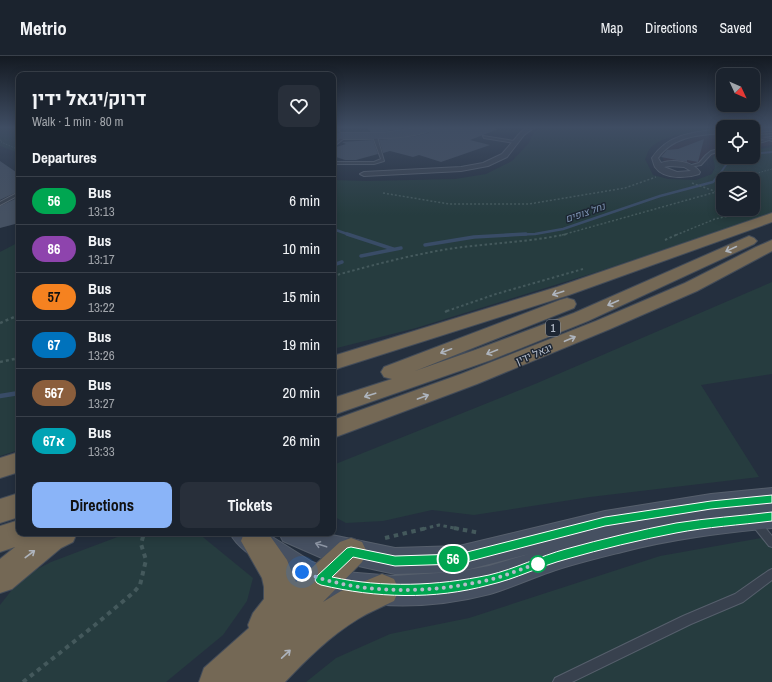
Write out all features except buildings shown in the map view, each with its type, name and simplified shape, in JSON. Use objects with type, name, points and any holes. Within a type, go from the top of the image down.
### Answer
[{"type":"highway","points":[[336,362],[540,299],[772,217]]},
{"type":"highway","name":"יגאל ידין","points":[[336,406],[483,356],[580,317],[772,231]]},
{"type":"highway","name":"יגאל ידין","points":[[336,428],[443,390],[604,325],[692,286],[772,245]]},
{"type":"highway","points":[[336,392],[505,329],[611,287],[687,247]]},
{"type":"highway","points":[[692,286],[772,255]]},
{"type":"highway","points":[[0,468],[16,463]]},
{"type":"highway","points":[[0,511],[16,506]]},
{"type":"highway","points":[[0,539],[16,534]]},
{"type":"highway","points":[[0,578],[56,536]]},
{"type":"highway","points":[[240,674],[280,603],[281,587],[274,566],[250,537]]},
{"type":"highway","points":[[240,674],[321,580],[351,552]]},
{"type":"highway","points":[[240,674],[284,655],[329,618],[350,604],[382,590]]},
{"type":"street","points":[[364,174],[477,166],[503,156]]},
{"type":"street","points":[[655,158],[690,166],[696,172],[686,174],[668,172],[659,167],[655,158]]},
{"type":"street","points":[[659,167],[662,164],[676,164]]},
{"type":"street","points":[[300,536],[322,546],[395,561],[459,559],[605,522],[711,505],[766,511]]},
{"type":"street","points":[[250,537],[302,572],[321,580],[350,586],[382,590],[415,590],[490,580],[566,554],[676,528],[766,511]]},
{"type":"lane","points":[[336,163],[374,163],[383,160],[382,156]]},
{"type":"lane","points":[[690,166],[700,164],[705,156]]},
{"type":"lane","points":[[0,204],[16,195]]},
{"type":"lane","points":[[766,511],[772,543]]},
{"type":"lane","points":[[559,682],[687,620],[739,598],[772,574]]},
{"type":"path","points":[[758,172],[772,169]]},
{"type":"path","points":[[383,193],[449,204],[529,204],[633,186],[668,172]]},
{"type":"path","points":[[336,275],[419,254],[456,248],[544,239],[575,233],[716,192]]},
{"type":"path","points":[[661,242],[715,219],[728,216]]},
{"type":"path","points":[[443,313],[496,294],[588,267]]},
{"type":"path","points":[[0,323],[16,316]]},
{"type":"path","points":[[0,362],[16,359]]},
{"type":"path","points":[[23,682],[95,625],[134,592],[140,585],[146,560],[141,544],[143,536]]},
{"type":"shaded area","points":[[662,156],[712,156],[703,163],[664,161]]},
{"type":"green space","points":[[517,156],[646,156],[645,159],[653,175],[668,179],[696,180],[712,174],[715,167],[714,156],[716,156],[716,164],[760,164],[760,156],[772,156],[772,213],[597,272],[416,328],[336,348],[336,180],[455,179],[486,174],[512,161]]},
{"type":"green space","points":[[16,244],[16,451],[0,456],[0,252]]},
{"type":"green space","points":[[772,282],[772,374],[701,385],[759,477],[590,497],[474,515],[432,510],[383,521],[346,523],[336,518],[336,464],[535,384]]},
{"type":"green space","points":[[120,536],[202,536],[253,578],[247,601],[223,635],[166,682],[0,682],[0,605],[22,577],[51,562]]},
{"type":"green space","points":[[772,536],[772,682],[306,682],[336,658],[390,634],[469,618],[660,556]]},
{"type":"waterway","name":"נחל צופים","points":[[721,172],[727,164]]},
{"type":"waterway","name":"נחל צופים","points":[[514,235],[535,234],[563,229],[660,196],[713,182],[716,179]]},
{"type":"waterway","points":[[336,230],[349,235]]},
{"type":"waterway","name":"נחל צופים","points":[[514,235],[526,234]]},
{"type":"waterway","points":[[349,235],[393,249]]},
{"type":"waterway","name":"נחל צופים","points":[[505,235],[514,235]]},
{"type":"waterway","name":"נחל צופים","points":[[425,245],[474,237],[514,235]]},
{"type":"waterway","name":"נחל צופים","points":[[361,256],[401,248]]},
{"type":"waterway","name":"נחל צופים","points":[[336,264],[342,262]]},
{"type":"waterway","name":"נחל צופים","points":[[0,396],[16,393]]},
{"type":"bus line","name":"56","points":[[772,499],[711,505],[605,522],[459,559],[395,561],[351,552],[321,580],[350,586],[382,590],[415,590],[454,586],[490,580],[566,554],[676,528],[772,517]]},
{"type":"route","points":[[302,572],[321,580],[350,586],[382,590],[415,590],[490,580],[540,563],[538,564]]}]
